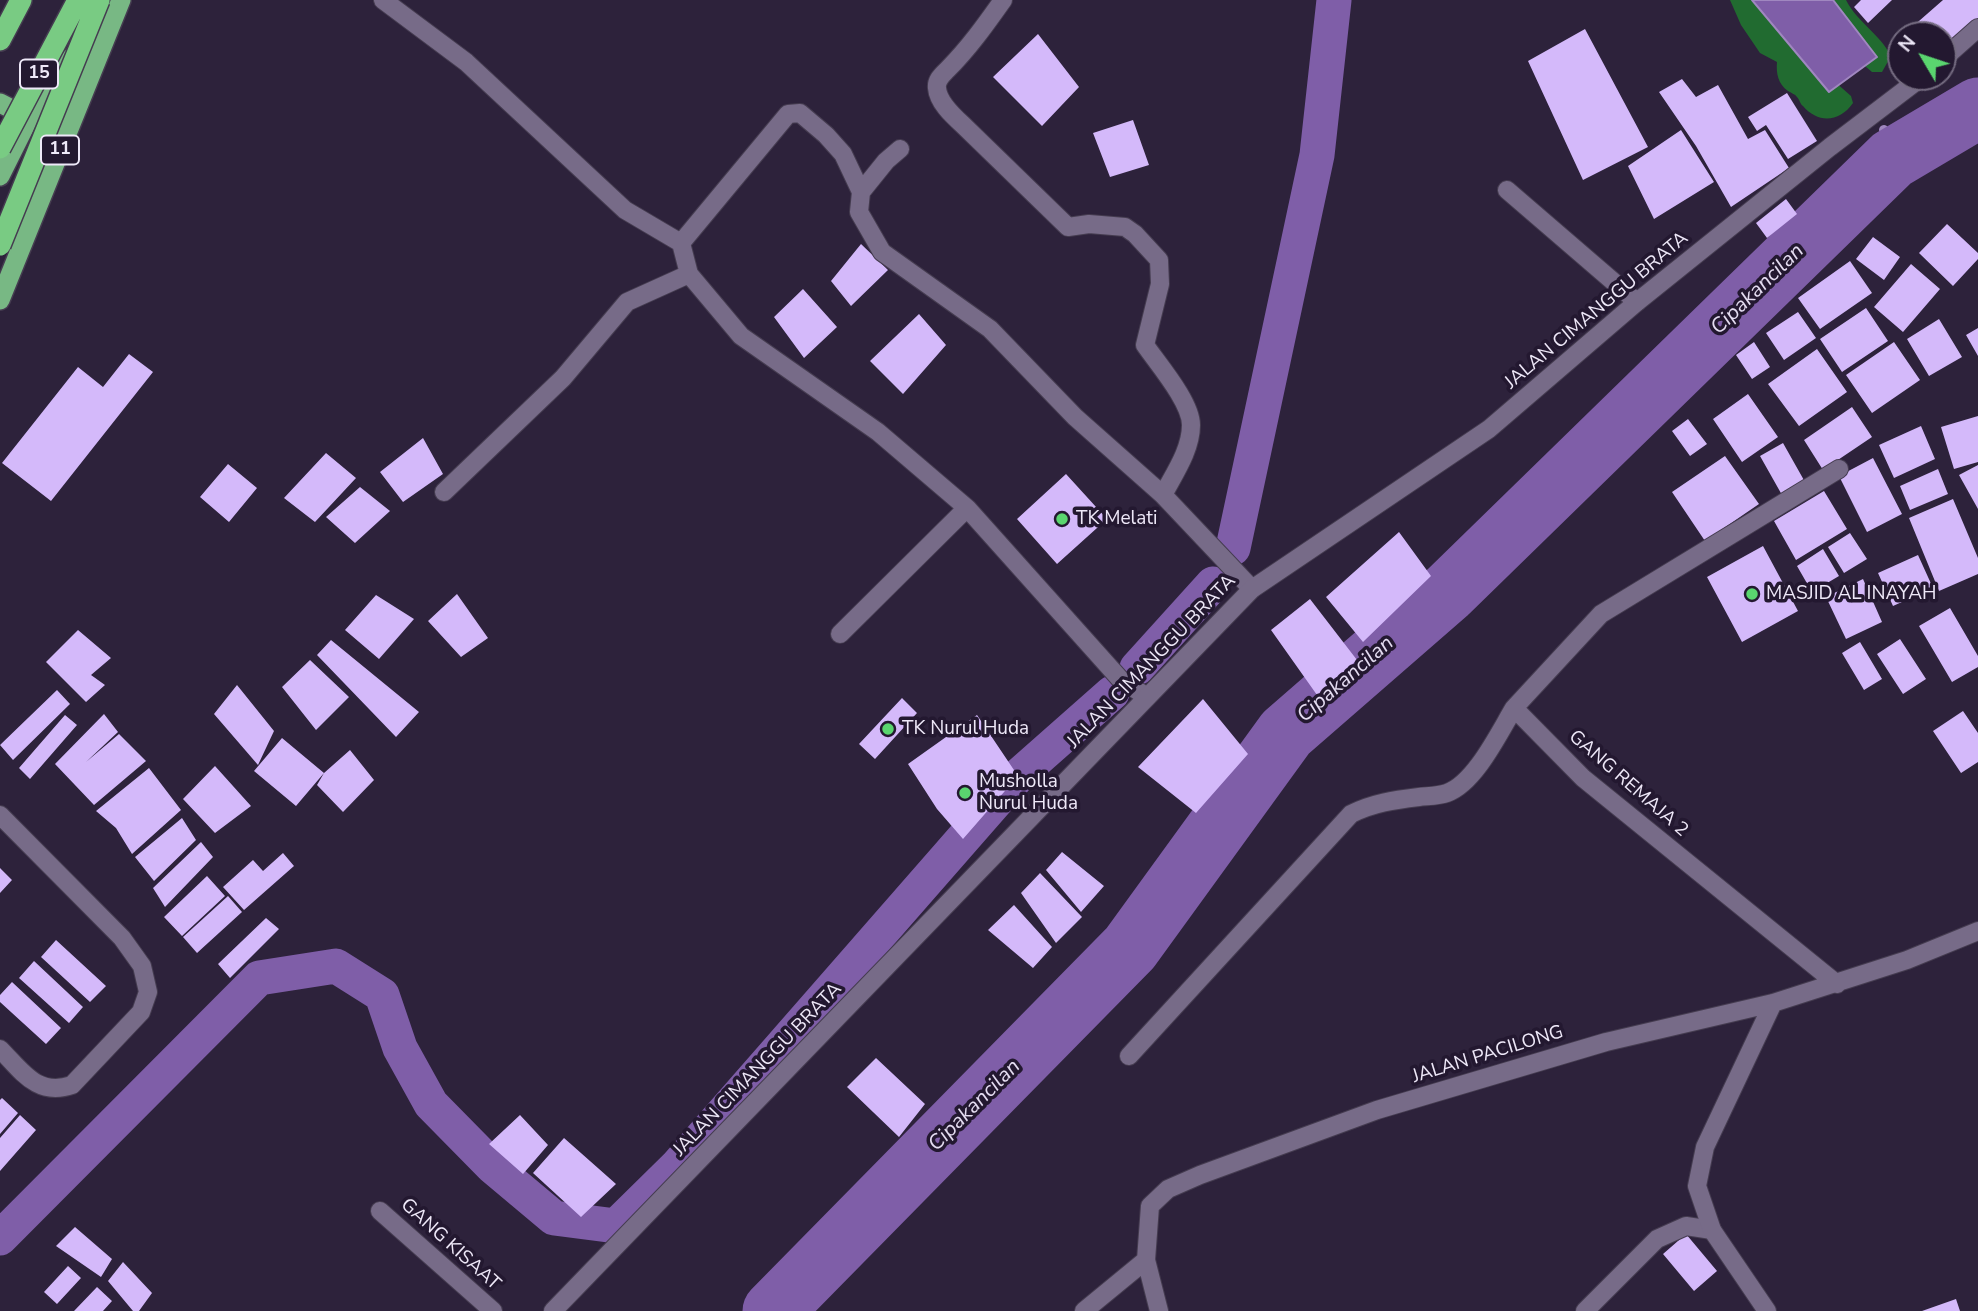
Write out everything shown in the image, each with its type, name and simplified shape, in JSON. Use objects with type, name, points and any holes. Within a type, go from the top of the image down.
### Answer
[{"type":"highway","name":"15","points":[[0,40],[21,0]]},
{"type":"highway","name":"15","points":[[0,148],[78,0]]},
{"type":"highway","points":[[0,246],[99,0]]},
{"type":"highway","points":[[0,176],[29,118],[111,0]]},
{"type":"highway","name":"11","points":[[0,300],[121,0]]},
{"type":"highway","points":[[0,103],[29,118]]},
{"type":"street","points":[[383,0],[466,62],[625,210],[681,243],[689,274],[741,336],[878,432],[967,508],[1120,679],[1147,697]]},
{"type":"street","points":[[1003,0],[966,51],[939,78],[936,85],[938,94],[962,124],[1068,227],[1089,224],[1125,227],[1159,260],[1160,284],[1145,345],[1183,401],[1191,423],[1186,450],[1163,495]]},
{"type":"street","points":[[1957,47],[1978,28]]},
{"type":"street","name":"JALAN CIMANGGU BRATA","points":[[553,1311],[1252,589],[1489,429],[1637,302],[1830,147],[1906,91]]},
{"type":"street","points":[[681,243],[788,114],[800,113],[826,135],[843,154],[862,192]]},
{"type":"street","points":[[900,149],[886,161],[862,192],[859,212],[882,253],[990,329],[1075,416],[1163,495],[1252,589]]},
{"type":"street","points":[[1507,190],[1637,302]]},
{"type":"street","points":[[444,492],[564,378],[627,302],[689,274]]},
{"type":"street","points":[[1129,1056],[1351,814],[1368,805],[1447,793],[1463,782],[1481,762],[1514,708],[1601,614],[1839,469]]},
{"type":"street","points":[[840,634],[967,508]]},
{"type":"street","name":"GANG REMAJA 2","points":[[1514,708],[1583,778],[1838,984]]},
{"type":"street","points":[[0,815],[122,938],[142,966],[148,992],[141,1012],[72,1085],[63,1088],[36,1085],[0,1049]]},
{"type":"street","name":"JALAN PACILONG","points":[[1146,1260],[1150,1206],[1168,1189],[1200,1175],[1403,1102],[1606,1042],[1773,1003],[1838,984],[1978,931]]},
{"type":"street","points":[[1767,1311],[1712,1230],[1697,1186],[1705,1147],[1773,1003]]},
{"type":"street","name":"GANG KISAAT","points":[[380,1211],[492,1311]]},
{"type":"street","points":[[1586,1311],[1657,1239],[1686,1226],[1712,1230]]},
{"type":"street","points":[[1084,1311],[1146,1260],[1158,1311]]},
{"type":"green space","points":[[1730,0],[1763,0],[1834,81],[1851,96],[1853,103],[1848,109],[1829,118],[1815,116],[1809,112],[1796,96],[1782,85],[1777,74],[1777,62],[1760,53],[1741,25]]},
{"type":"green space","points":[[1804,0],[1846,0],[1887,50],[1887,63],[1882,72],[1872,72]]},
{"type":"shaded area","points":[[1752,0],[1833,0],[1877,57],[1829,92]]},
{"type":"building","points":[[1861,0],[1892,0],[1868,23],[1854,7]]},
{"type":"building","points":[[1943,0],[1978,0],[1978,19],[1957,38],[1957,21],[1919,21]]},
{"type":"building","points":[[1585,29],[1648,147],[1583,180],[1528,61]]},
{"type":"building","points":[[1038,34],[1079,87],[1042,126],[993,77]]},
{"type":"building","points":[[1682,79],[1696,97],[1718,85],[1748,139],[1765,130],[1789,168],[1731,207],[1696,146],[1659,92]]},
{"type":"building","points":[[1787,93],[1817,141],[1788,159],[1766,125],[1757,131],[1748,117]]},
{"type":"building","points":[[1133,120],[1149,165],[1110,177],[1093,133]]},
{"type":"building","points":[[1681,130],[1714,182],[1654,219],[1628,166]]},
{"type":"building","points":[[1786,199],[1797,214],[1767,238],[1756,223]]},
{"type":"building","points":[[1947,224],[1978,253],[1978,259],[1953,286],[1919,253]]},
{"type":"building","points":[[1873,237],[1900,257],[1884,280],[1856,259]]},
{"type":"building","points":[[861,244],[888,270],[851,306],[831,281]]},
{"type":"building","points":[[1850,261],[1872,293],[1820,329],[1798,298]]},
{"type":"building","points":[[1911,264],[1940,289],[1903,332],[1874,307]]},
{"type":"building","points":[[803,289],[837,327],[804,358],[774,317]]},
{"type":"building","points":[[1866,308],[1888,341],[1842,372],[1820,339]]},
{"type":"building","points":[[1798,312],[1816,338],[1784,360],[1766,333]]},
{"type":"building","points":[[919,314],[946,345],[903,394],[870,361]]},
{"type":"building","points":[[1939,319],[1962,357],[1929,376],[1907,339]]},
{"type":"building","points":[[1978,328],[1978,356],[1966,335]]},
{"type":"building","points":[[1754,342],[1770,367],[1752,379],[1736,355]]},
{"type":"building","points":[[1894,342],[1920,380],[1872,413],[1846,375]]},
{"type":"building","points":[[1817,349],[1847,392],[1799,426],[1768,384]]},
{"type":"building","points":[[129,354],[153,372],[51,501],[2,463],[78,367],[103,387]]},
{"type":"building","points":[[1748,394],[1778,437],[1742,462],[1713,419]]},
{"type":"building","points":[[1852,407],[1872,437],[1823,470],[1804,440]]},
{"type":"building","points":[[1978,416],[1978,462],[1954,469],[1941,427]]},
{"type":"building","points":[[1688,419],[1707,444],[1690,456],[1672,431]]},
{"type":"building","points":[[1921,426],[1935,459],[1894,478],[1879,445]]},
{"type":"building","points":[[423,438],[443,474],[403,502],[380,472]]},
{"type":"building","points":[[1783,443],[1805,482],[1782,495],[1760,456]]},
{"type":"building","points":[[326,453],[356,478],[315,522],[284,498]]},
{"type":"building","points":[[1725,456],[1759,504],[1705,541],[1672,492]]},
{"type":"building","points":[[1873,458],[1902,514],[1867,532],[1839,476]]},
{"type":"building","points":[[228,464],[257,488],[229,522],[200,497]]},
{"type":"building","points":[[1978,465],[1978,509],[1959,475]]},
{"type":"building","points":[[1938,469],[1948,494],[1910,510],[1900,486]]},
{"type":"building","name":"TK Melati","points":[[1066,474],[1107,519],[1057,564],[1017,519]]},
{"type":"building","points":[[360,487],[390,511],[355,543],[326,517]]},
{"type":"building","points":[[1824,491],[1847,529],[1796,560],[1774,521]]},
{"type":"building","points":[[1953,499],[1978,558],[1978,574],[1939,591],[1909,518]]},
{"type":"building","points":[[1399,532],[1431,576],[1363,642],[1326,597]]},
{"type":"building","points":[[1850,533],[1867,559],[1844,573],[1828,547]]},
{"type":"building","name":"MASJID AL INAYAH","points":[[1763,546],[1798,611],[1742,642],[1707,577]]},
{"type":"building","points":[[1823,549],[1839,576],[1812,592],[1797,566]]},
{"type":"building","points":[[1918,555],[1933,588],[1893,606],[1878,573]]},
{"type":"building","points":[[1863,579],[1882,622],[1846,639],[1826,597]]},
{"type":"building","points":[[457,594],[488,638],[461,657],[428,621]]},
{"type":"building","points":[[376,595],[414,619],[379,659],[345,630]]},
{"type":"building","points":[[1310,599],[1357,660],[1317,695],[1271,630]]},
{"type":"building","points":[[1950,608],[1978,656],[1978,667],[1952,682],[1919,626]]},
{"type":"building","points":[[78,630],[111,658],[91,675],[105,685],[86,702],[46,662]]},
{"type":"building","points":[[1900,639],[1926,679],[1903,694],[1877,654]]},
{"type":"building","points":[[331,640],[419,712],[396,737],[317,655]]},
{"type":"building","points":[[1860,642],[1882,679],[1864,690],[1842,653]]},
{"type":"building","points":[[310,660],[349,697],[316,730],[282,687]]},
{"type":"building","points":[[237,685],[274,731],[258,765],[214,714]]},
{"type":"building","points":[[57,690],[70,704],[13,760],[0,745]]},
{"type":"building","name":"TK Nurul Huda","points":[[902,698],[917,713],[875,759],[859,744]]},
{"type":"building","points":[[1203,699],[1248,754],[1196,813],[1138,767]]},
{"type":"building","points":[[1963,711],[1978,733],[1978,762],[1961,773],[1933,731]]},
{"type":"building","points":[[104,714],[118,732],[86,762],[119,734],[146,761],[94,805],[55,764]]},
{"type":"building","points":[[65,715],[77,725],[30,779],[19,768]]},
{"type":"building","name":"Musholla Nurul Huda","points":[[977,715],[1018,776],[963,839],[937,809],[908,764]]},
{"type":"building","points":[[282,738],[324,773],[296,806],[254,771]]},
{"type":"building","points":[[350,750],[374,780],[343,812],[317,785],[324,773]]},
{"type":"building","points":[[215,766],[251,806],[215,833],[183,799]]},
{"type":"building","points":[[149,768],[181,810],[132,854],[116,828],[96,811]]},
{"type":"building","points":[[182,818],[196,840],[154,881],[135,857]]},
{"type":"building","points":[[201,842],[213,857],[165,907],[153,888]]},
{"type":"building","points":[[1062,852],[1104,886],[1081,912],[1046,870]]},
{"type":"building","points":[[283,853],[294,866],[244,910],[223,887],[253,860],[263,871]]},
{"type":"building","points":[[0,868],[12,880],[0,893]]},
{"type":"building","points":[[1040,873],[1082,917],[1056,943],[1021,893]]},
{"type":"building","points":[[207,876],[225,896],[182,936],[164,917]]},
{"type":"building","points":[[228,896],[242,912],[197,953],[183,937]]},
{"type":"building","points":[[1014,905],[1052,947],[1033,968],[988,930]]},
{"type":"building","points":[[266,918],[279,929],[230,978],[218,964]]},
{"type":"building","points":[[56,940],[106,986],[90,1002],[41,957]]},
{"type":"building","points":[[34,961],[83,1007],[69,1023],[19,978]]},
{"type":"building","points":[[12,982],[61,1028],[46,1044],[0,1002],[0,995]]},
{"type":"building","points":[[876,1058],[925,1104],[899,1137],[847,1087]]},
{"type":"building","points":[[2,1098],[18,1113],[0,1134],[0,1100]]},
{"type":"building","points":[[20,1115],[36,1130],[0,1171],[0,1138]]},
{"type":"building","points":[[520,1115],[548,1145],[523,1174],[489,1144]]},
{"type":"building","points":[[564,1138],[616,1184],[581,1217],[533,1173]]},
{"type":"building","points":[[75,1227],[112,1259],[101,1277],[56,1246]]},
{"type":"building","points":[[1686,1234],[1717,1271],[1694,1291],[1663,1254]]},
{"type":"building","points":[[123,1262],[152,1293],[139,1311],[133,1311],[108,1281]]},
{"type":"building","points":[[68,1266],[81,1278],[57,1304],[44,1292]]},
{"type":"building","points":[[97,1287],[112,1301],[103,1311],[74,1311]]},
{"type":"building","points":[[1956,1299],[1960,1311],[1922,1311]]},
{"type":"waterway","points":[[1233,548],[1317,155],[1334,0]]},
{"type":"waterway","name":"Cipakancilan","points":[[773,1311],[1130,948],[1286,733],[1448,592],[1892,159],[1978,108]]},
{"type":"waterway","points":[[1884,130],[1892,159]]},
{"type":"waterway","points":[[1137,668],[1213,584]]},
{"type":"waterway","points":[[0,1238],[259,978],[336,966],[382,995],[400,1048],[431,1104],[492,1166],[554,1218],[616,1226],[677,1166],[1018,776],[1112,693]]},
{"type":"place","name":"TK Melati","points":[[1062,519]]},
{"type":"place","name":"MASJID AL INAYAH","points":[[1752,594]]},
{"type":"place","name":"TK Nurul Huda","points":[[888,729]]},
{"type":"place","name":"Musholla Nurul Huda","points":[[965,793]]}]
